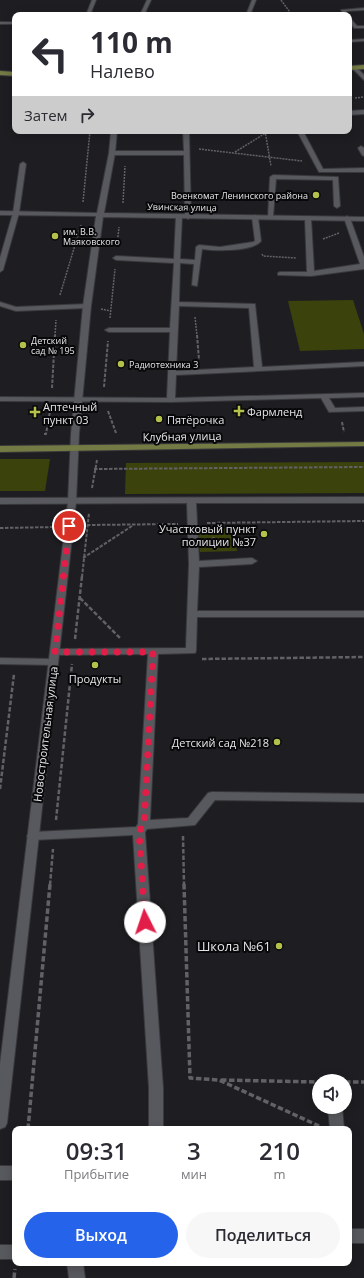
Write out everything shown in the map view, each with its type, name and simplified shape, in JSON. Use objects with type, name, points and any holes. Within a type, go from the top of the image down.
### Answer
[{"type":"main road","points":[[352,68],[364,67]]},
{"type":"main road","points":[[0,73],[12,74]]},
{"type":"main road","name":"Клубная улица","points":[[0,449],[364,444]]},
{"type":"street","points":[[89,12],[94,0]]},
{"type":"street","points":[[143,12],[149,0]]},
{"type":"street","points":[[249,12],[254,0]]},
{"type":"street","points":[[344,12],[343,10],[364,9]]},
{"type":"street","points":[[352,22],[356,27],[364,27]]},
{"type":"street","points":[[0,23],[12,23]]},
{"type":"street","points":[[352,41],[364,40]]},
{"type":"street","points":[[352,68],[364,78]]},
{"type":"street","points":[[352,113],[364,112]]},
{"type":"street","name":"Новостроительная улица","points":[[0,1123],[72,502],[75,434],[87,306],[100,214],[112,153],[114,134]]},
{"type":"street","points":[[186,134],[188,217]]},
{"type":"street","points":[[302,134],[321,171],[364,170]]},
{"type":"street","points":[[361,148],[364,154]]},
{"type":"street","points":[[112,153],[186,150]]},
{"type":"street","points":[[0,270],[16,213],[23,164]]},
{"type":"street","points":[[270,217],[273,177],[336,178],[338,206]]},
{"type":"street","name":"Увинская улица","points":[[0,213],[188,217],[364,218]]},
{"type":"street","points":[[172,400],[179,216]]},
{"type":"street","points":[[195,285],[199,247],[220,249],[255,244],[258,241],[255,217]]},
{"type":"street","points":[[308,218],[312,274]]},
{"type":"street","points":[[280,274],[312,274],[363,266],[347,218]]},
{"type":"street","points":[[116,258],[198,262]]},
{"type":"street","points":[[0,304],[16,309],[87,306]]},
{"type":"street","points":[[176,304],[252,306],[258,369]]},
{"type":"street","points":[[109,330],[174,330]]},
{"type":"street","points":[[173,372],[364,364]]},
{"type":"street","points":[[0,399],[78,400],[103,398],[172,400],[364,395]]},
{"type":"street","points":[[324,396],[332,410],[364,409]]},
{"type":"street","points":[[0,661],[15,662],[54,657],[74,651],[190,652],[194,614],[192,500]]},
{"type":"street","points":[[0,501],[364,500]]},
{"type":"street","points":[[194,564],[252,561]]},
{"type":"street","points":[[194,614],[364,614]]},
{"type":"street","points":[[153,652],[142,828],[156,1088],[156,1126]]},
{"type":"street","points":[[33,836],[54,836],[191,822],[212,796],[364,798]]},
{"type":"street","points":[[335,1114],[337,1126]]},
{"type":"street","points":[[0,1173],[12,1173]]},
{"type":"street","points":[[352,1236],[364,1236]]},
{"type":"street","points":[[0,1252],[12,1252]]},
{"type":"street","points":[[75,1266],[77,1278]]},
{"type":"path","points":[[281,0],[290,12]]},
{"type":"path","points":[[46,434],[52,399],[57,307],[83,214],[90,134]]},
{"type":"path","points":[[235,152],[262,134]]},
{"type":"path","points":[[265,134],[268,156]]},
{"type":"path","points":[[186,150],[235,152],[318,164]]},
{"type":"path","points":[[28,1126],[54,836],[94,469],[97,459],[122,448],[103,398],[119,221],[122,215],[126,152]]},
{"type":"path","points":[[309,245],[350,228]]},
{"type":"path","points":[[255,244],[263,256],[310,259]]},
{"type":"path","points":[[194,304],[200,371]]},
{"type":"path","points":[[336,432],[351,432]]},
{"type":"path","points":[[116,433],[124,433]]},
{"type":"path","points":[[94,469],[364,467]]},
{"type":"path","points":[[87,525],[132,526],[192,523],[364,520]]},
{"type":"path","points":[[84,558],[132,526]]},
{"type":"path","points":[[0,528],[32,528]]},
{"type":"path","points":[[80,598],[133,651]]},
{"type":"path","points":[[199,659],[364,657]]},
{"type":"path","points":[[0,789],[15,662]]},
{"type":"path","points":[[183,823],[190,1078],[312,1082]]},
{"type":"path","points":[[219,1080],[319,1126]]},
{"type":"path","points":[[352,1082],[364,1082]]},
{"type":"green space","points":[[353,300],[364,334],[364,349],[300,351],[288,301]]},
{"type":"green space","points":[[0,459],[50,459],[45,491],[0,491]]},
{"type":"green space","points":[[364,462],[364,493],[125,494],[126,463]]},
{"type":"green space","points":[[233,528],[237,551],[200,552],[197,529]]},
{"type":"place","name":"Военкомат Ленинского района","points":[[316,195]]},
{"type":"place","name":"им. В.В. Маяковского","points":[[55,236]]},
{"type":"place","name":"Детский сад № 195","points":[[23,345]]},
{"type":"place","name":"Радиотехника 3","points":[[121,364]]},
{"type":"place","name":"Фармленд","points":[[239,411]]},
{"type":"place","name":"Аптечный пункт 03","points":[[35,412]]},
{"type":"place","name":"Пятёрочка","points":[[159,419]]},
{"type":"place","name":"Участковый пункт полиции №37","points":[[264,534]]},
{"type":"place","name":"Продукты","points":[[95,665]]},
{"type":"place","name":"Детский сад №218","points":[[277,742]]},
{"type":"place","name":"Школа №61","points":[[279,946]]},
{"type":"route","points":[[69,526],[55,652],[153,652],[144,825],[139,831],[145,922]]}]
